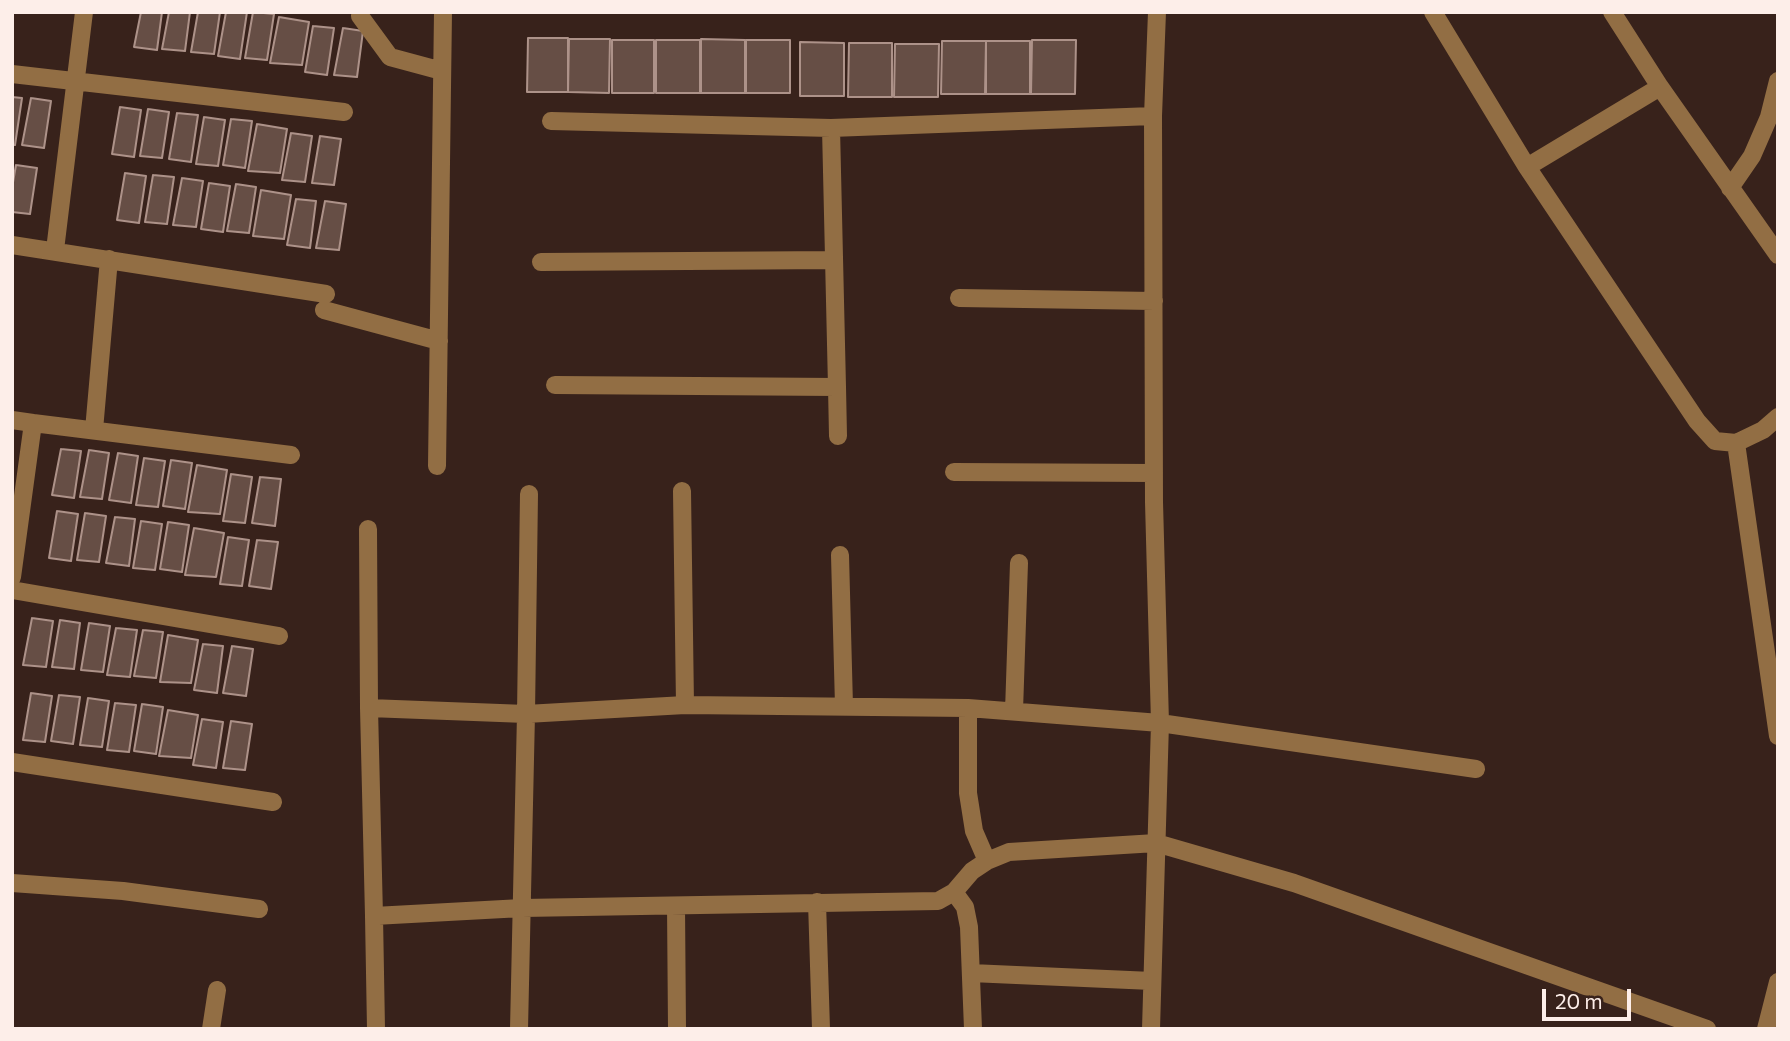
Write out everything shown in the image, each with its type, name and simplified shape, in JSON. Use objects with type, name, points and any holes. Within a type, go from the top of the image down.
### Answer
[{"type":"street","points":[[55,250],[84,12]]},
{"type":"street","points":[[437,466],[443,12]]},
{"type":"street","points":[[1151,1029],[1160,723],[1154,472],[1153,116],[1157,12]]},
{"type":"street","points":[[1433,12],[1527,167],[1697,421],[1715,441],[1735,443],[1763,430],[1778,417]]},
{"type":"street","points":[[1612,12],[1660,87],[1778,256]]},
{"type":"street","points":[[360,16],[390,57],[442,71]]},
{"type":"street","points":[[12,74],[344,112]]},
{"type":"street","points":[[1730,188],[1752,156],[1769,117],[1778,81]]},
{"type":"street","points":[[1527,167],[1660,87]]},
{"type":"street","points":[[551,121],[831,128],[1153,116]]},
{"type":"street","points":[[831,128],[838,436]]},
{"type":"street","points":[[12,244],[109,259],[325,302],[439,341]]},
{"type":"street","points":[[94,430],[109,259]]},
{"type":"street","points":[[541,262],[834,260]]},
{"type":"street","points":[[959,298],[1154,301]]},
{"type":"street","points":[[555,385],[837,387]]},
{"type":"street","points":[[12,420],[291,455]]},
{"type":"street","points":[[12,577],[33,423]]},
{"type":"street","points":[[1735,443],[1778,736]]},
{"type":"street","points":[[954,472],[1154,472]]},
{"type":"street","points":[[682,491],[685,705]]},
{"type":"street","points":[[519,1029],[529,494]]},
{"type":"street","points":[[368,529],[376,1029]]},
{"type":"street","points":[[840,555],[844,706]]},
{"type":"street","points":[[1014,712],[1019,562]]},
{"type":"street","points":[[12,590],[279,636]]},
{"type":"street","points":[[369,708],[526,714],[685,705],[968,708],[1160,723],[1476,769]]},
{"type":"street","points":[[968,708],[968,793],[974,831],[987,861]]},
{"type":"street","points":[[12,762],[273,802]]},
{"type":"street","points":[[374,916],[522,908],[938,901],[954,892],[972,871],[1009,852],[1156,843],[1294,883],[1707,1029]]},
{"type":"street","points":[[12,883],[123,891],[259,909]]},
{"type":"street","points":[[954,892],[965,907],[967,917],[973,1029]]},
{"type":"street","points":[[817,902],[821,1029]]},
{"type":"street","points":[[676,906],[677,1029]]},
{"type":"street","points":[[971,973],[1153,981]]},
{"type":"street","points":[[1766,1029],[1778,982]]},
{"type":"street","points":[[211,1029],[217,990]]},
{"type":"building","points":[[141,12],[162,12],[157,50],[134,47]]},
{"type":"building","points":[[169,12],[190,12],[185,51],[162,49]]},
{"type":"building","points":[[198,12],[220,12],[214,54],[191,52]]},
{"type":"building","points":[[226,12],[247,12],[240,59],[218,56]]},
{"type":"building","points":[[253,12],[274,14],[267,60],[245,58]]},
{"type":"building","points":[[279,17],[309,22],[302,65],[270,63]]},
{"type":"building","points":[[313,26],[334,28],[327,75],[305,72]]},
{"type":"building","points":[[343,28],[363,31],[357,77],[334,75]]},
{"type":"building","points":[[528,38],[568,38],[568,92],[527,92]]},
{"type":"building","points":[[569,39],[610,39],[609,93],[568,92]]},
{"type":"building","points":[[701,39],[745,40],[745,93],[701,93]]},
{"type":"building","points":[[612,40],[654,40],[654,93],[612,93]]},
{"type":"building","points":[[656,40],[700,40],[700,93],[656,93]]},
{"type":"building","points":[[746,40],[790,40],[790,93],[746,93]]},
{"type":"building","points":[[1032,40],[1076,40],[1075,94],[1031,94]]},
{"type":"building","points":[[942,41],[986,41],[985,94],[941,94]]},
{"type":"building","points":[[986,41],[1030,41],[1030,94],[986,94]]},
{"type":"building","points":[[800,42],[844,43],[844,96],[800,96]]},
{"type":"building","points":[[849,43],[892,43],[892,97],[848,97]]},
{"type":"building","points":[[895,44],[939,44],[938,97],[894,97]]},
{"type":"building","points":[[12,97],[22,98],[15,145],[12,145]]},
{"type":"building","points":[[31,98],[51,101],[44,148],[22,145]]},
{"type":"building","points":[[120,107],[141,110],[134,157],[112,154]]},
{"type":"building","points":[[148,109],[169,112],[162,158],[140,156]]},
{"type":"building","points":[[177,113],[198,115],[191,162],[169,159]]},
{"type":"building","points":[[204,117],[225,120],[218,166],[196,164]]},
{"type":"building","points":[[231,119],[252,121],[245,168],[223,165]]},
{"type":"building","points":[[257,124],[287,129],[280,173],[248,171]]},
{"type":"building","points":[[291,133],[312,136],[305,182],[282,180]]},
{"type":"building","points":[[320,136],[341,139],[334,185],[312,183]]},
{"type":"building","points":[[16,165],[37,168],[30,214],[12,212]]},
{"type":"building","points":[[125,173],[146,176],[139,223],[117,220]]},
{"type":"building","points":[[153,175],[174,177],[167,224],[145,222]]},
{"type":"building","points":[[182,178],[203,181],[196,227],[173,225]]},
{"type":"building","points":[[209,183],[230,186],[223,232],[201,229]]},
{"type":"building","points":[[236,184],[256,187],[249,233],[227,231]]},
{"type":"building","points":[[261,190],[291,195],[284,239],[253,236]]},
{"type":"building","points":[[296,199],[316,201],[310,248],[287,245]]},
{"type":"building","points":[[325,201],[346,204],[339,250],[316,248]]},
{"type":"building","points":[[61,449],[81,451],[74,498],[52,495]]},
{"type":"building","points":[[89,450],[109,453],[102,499],[80,497]]},
{"type":"building","points":[[118,453],[138,456],[131,503],[109,500]]},
{"type":"building","points":[[144,458],[165,461],[158,507],[136,505]]},
{"type":"building","points":[[171,460],[192,463],[185,509],[163,506]]},
{"type":"building","points":[[197,465],[227,470],[220,514],[188,512]]},
{"type":"building","points":[[231,474],[252,477],[245,523],[223,521]]},
{"type":"building","points":[[260,477],[281,479],[275,526],[252,523]]},
{"type":"building","points":[[57,511],[78,514],[71,561],[49,558]]},
{"type":"building","points":[[85,513],[106,516],[99,562],[77,560]]},
{"type":"building","points":[[115,517],[135,519],[129,566],[106,563]]},
{"type":"building","points":[[141,521],[162,524],[155,570],[133,568]]},
{"type":"building","points":[[168,522],[189,525],[182,572],[160,569]]},
{"type":"building","points":[[194,528],[224,533],[216,577],[185,575]]},
{"type":"building","points":[[228,537],[249,540],[242,586],[220,584]]},
{"type":"building","points":[[257,540],[278,542],[271,589],[249,586]]},
{"type":"building","points":[[32,618],[53,621],[46,667],[23,665]]},
{"type":"building","points":[[60,620],[80,623],[74,669],[52,667]]},
{"type":"building","points":[[89,623],[110,626],[103,672],[81,670]]},
{"type":"building","points":[[116,628],[137,630],[130,677],[107,675]]},
{"type":"building","points":[[143,630],[163,632],[156,678],[134,676]]},
{"type":"building","points":[[168,635],[198,640],[191,683],[160,682]]},
{"type":"building","points":[[203,644],[223,646],[217,693],[194,690]]},
{"type":"building","points":[[232,646],[253,649],[246,696],[223,693]]},
{"type":"building","points":[[31,693],[52,696],[45,742],[23,740]]},
{"type":"building","points":[[59,695],[80,697],[73,744],[51,741]]},
{"type":"building","points":[[88,698],[109,701],[102,747],[80,745]]},
{"type":"building","points":[[115,703],[136,705],[129,752],[107,750]]},
{"type":"building","points":[[142,704],[163,707],[156,754],[134,751]]},
{"type":"building","points":[[168,710],[198,715],[191,758],[159,756]]},
{"type":"building","points":[[202,719],[223,722],[216,768],[193,765]]},
{"type":"building","points":[[231,721],[252,724],[245,770],[223,768]]}]
